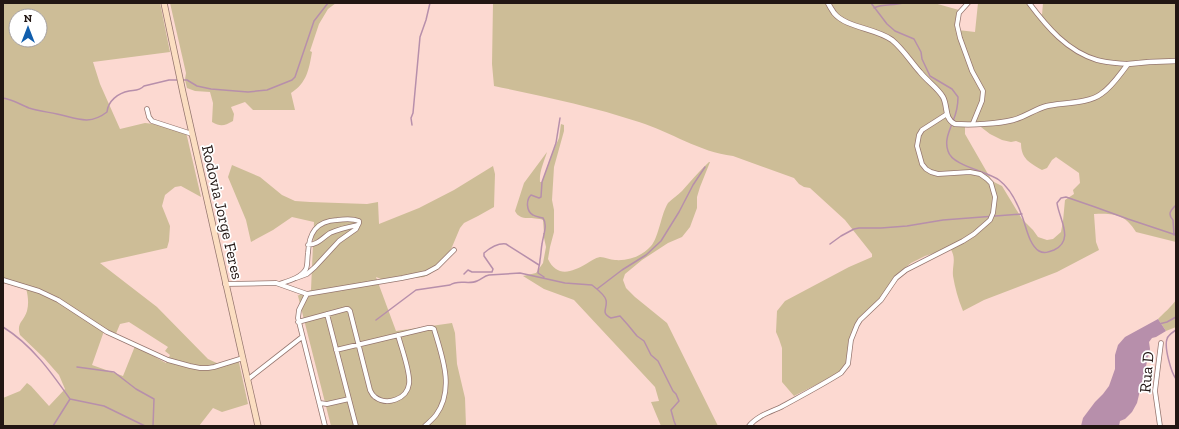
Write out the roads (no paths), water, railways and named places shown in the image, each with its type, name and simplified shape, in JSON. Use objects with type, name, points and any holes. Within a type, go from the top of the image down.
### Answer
[{"type":"main road","name":"Rodovia Jorge Feres","points":[[164,3],[258,426]]},
{"type":"street","points":[[828,3],[834,14],[838,17],[851,24],[884,36],[900,48],[943,98],[948,117],[953,123],[1002,122],[1013,120],[1041,108],[1097,97],[1110,86],[1128,64]]},
{"type":"street","points":[[968,3],[959,13],[957,25],[970,66],[983,91],[982,101],[973,123]]},
{"type":"street","points":[[1029,3],[1041,19],[1063,42],[1076,51],[1098,60],[1128,64],[1176,61]]},
{"type":"street","points":[[147,109],[149,117],[152,121],[192,134]]},
{"type":"street","points":[[749,426],[754,420],[841,373],[848,364],[851,340],[857,325],[860,320],[881,300],[896,278],[906,270],[963,241],[982,228],[990,220],[995,204],[995,197],[991,183],[987,179],[980,174],[970,172],[938,174],[926,169],[922,164],[917,146],[919,135],[922,130],[948,117]]},
{"type":"street","points":[[296,278],[306,268],[309,240],[314,231],[322,223],[331,220],[356,220],[359,221],[358,225]]},
{"type":"street","points":[[279,284],[307,274],[315,268],[335,245],[358,225]]},
{"type":"street","points":[[308,245],[318,243],[329,234],[338,230],[358,225]]},
{"type":"street","points":[[226,284],[279,284],[307,294],[395,280],[426,273],[437,267],[454,250]]},
{"type":"street","points":[[3,280],[39,291],[58,300],[107,332],[168,360],[200,368],[208,368],[242,358]]},
{"type":"street","points":[[307,294],[298,313],[298,322],[326,426]]},
{"type":"street","points":[[298,322],[348,309],[370,390],[373,396],[382,400],[392,401],[399,398],[405,394],[410,384],[398,335]]},
{"type":"street","points":[[327,314],[356,426]]},
{"type":"street","points":[[336,350],[430,328],[434,329],[443,363],[446,388],[445,397],[441,406],[436,415],[425,426]]},
{"type":"street","points":[[247,380],[302,337]]},
{"type":"street","name":"Rua D","points":[[1160,426],[1155,391],[1161,343]]},
{"type":"street","points":[[320,403],[331,403],[348,399]]},
{"type":"waterway","points":[[182,80],[187,80],[197,86],[211,89],[248,92],[267,90],[292,80],[295,77],[314,21],[328,3]]},
{"type":"waterway","points":[[412,125],[411,118],[413,113],[420,37],[430,3]]},
{"type":"waterway","points":[[871,3],[887,24],[895,31],[914,39],[921,52],[922,59],[930,76],[952,89],[958,97],[956,112],[947,139],[947,147],[951,156],[956,161],[994,177],[1007,187],[1018,206],[1030,240],[1039,251],[1045,253],[1054,250],[1064,241],[1064,229],[1057,203],[1061,198],[1066,197],[1176,235]]},
{"type":"waterway","points":[[874,8],[903,3]]},
{"type":"waterway","points":[[3,98],[32,109],[76,119],[88,120],[94,119],[107,112],[109,104],[114,98],[121,94],[139,90],[144,86],[169,80],[178,80]]},
{"type":"waterway","points":[[544,277],[538,273],[545,224],[543,218],[535,216],[529,211],[528,202],[531,195],[539,198],[541,197],[542,182],[556,143],[560,118]]},
{"type":"waterway","points":[[597,289],[622,270],[646,255],[661,241],[705,167]]},
{"type":"waterway","points":[[1174,235],[1173,220],[1170,214],[1171,210],[1176,205]]},
{"type":"waterway","points":[[830,244],[841,236],[859,228],[907,226],[943,220],[1022,214]]},
{"type":"waterway","points":[[464,274],[468,270],[472,272],[492,272],[493,269],[484,256],[484,253],[500,244],[506,244],[539,265]]},
{"type":"waterway","points":[[376,320],[416,290],[450,285],[456,282],[474,282],[489,275],[520,273],[565,283],[592,285],[605,298],[606,314],[611,318],[620,316],[637,336],[644,341],[651,355],[658,361],[679,401],[671,410],[676,426]]},
{"type":"waterway","points":[[1159,324],[1176,317]]},
{"type":"waterway","points":[[3,327],[32,351],[48,369],[70,399],[104,406],[145,426]]},
{"type":"waterway","points":[[1176,330],[1168,336],[1166,343],[1168,359],[1176,379]]},
{"type":"waterway","points":[[77,367],[114,372],[136,389],[154,399],[153,426]]},
{"type":"waterway","points":[[53,426],[70,399]]}]
